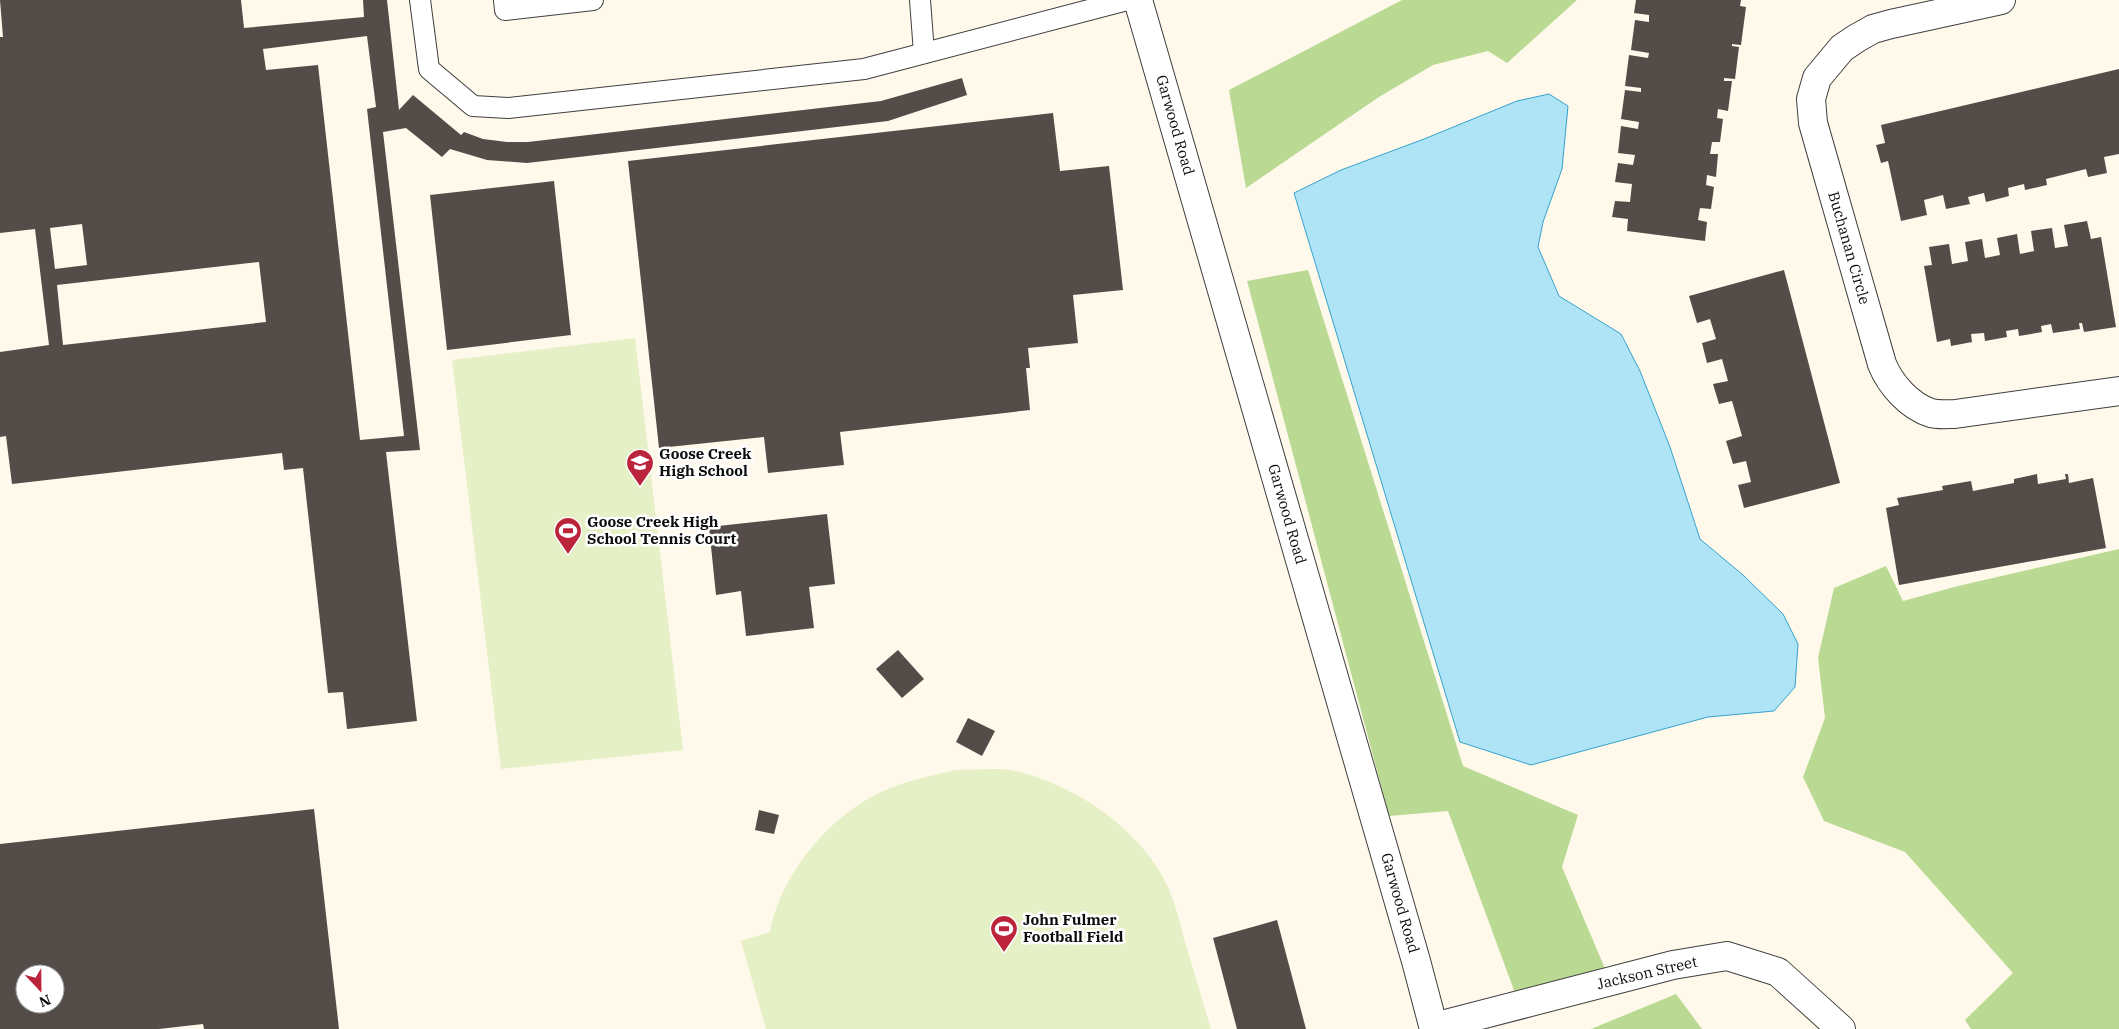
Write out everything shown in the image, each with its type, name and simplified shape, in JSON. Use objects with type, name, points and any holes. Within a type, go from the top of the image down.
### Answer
[{"type":"street","name":"Garwood Road","points":[[1138,0],[1434,1028]]},
{"type":"street","name":"Buchanan Circle","points":[[2001,0],[1873,29],[1842,48],[1817,78],[1811,99],[1814,123],[1882,364],[1888,379],[1903,394],[1917,406],[1932,413],[1955,414],[2119,391]]},
{"type":"street","name":"Jackson Street","points":[[1434,1028],[1673,965],[1727,956],[1778,972],[1841,1029]]},
{"type":"lane","points":[[420,0],[430,69],[473,106],[508,108],[864,69],[1126,0]]},
{"type":"lane","points":[[504,0],[505,10],[593,0]]},
{"type":"lane","points":[[920,0],[924,53]]},
{"type":"green space","points":[[1402,0],[1577,0],[1507,63],[1488,51],[1433,65],[1379,97],[1246,188],[1229,90]]},
{"type":"green space","points":[[1308,270],[1463,766],[1578,815],[1562,867],[1606,971],[1515,993],[1448,811],[1389,816],[1247,281]]},
{"type":"green space","name":"Goose Creek High School Tennis Court","points":[[635,338],[683,750],[501,769],[452,360]]},
{"type":"green space","points":[[2119,549],[2119,1029],[1971,1029],[1965,1020],[2013,973],[1905,852],[1824,821],[1803,777],[1825,718],[1818,658],[1834,588],[1886,566],[1903,601],[1958,586]]},
{"type":"green space","points":[[956,770],[1005,770],[1020,772],[1041,779],[1084,799],[1104,812],[1139,844],[1154,862],[1171,895],[1211,1029],[766,1029],[741,941],[770,932],[776,910],[796,868],[826,831],[844,815],[883,791],[901,784]]},
{"type":"green space","points":[[1676,994],[1702,1029],[1591,1029]]},
{"type":"water","points":[[1549,94],[1568,106],[1562,169],[1543,222],[1538,247],[1559,296],[1621,334],[1640,371],[1670,447],[1700,539],[1743,575],[1783,614],[1798,644],[1795,687],[1774,711],[1708,717],[1531,765],[1460,742],[1294,193],[1341,170],[1517,101]]},
{"type":"building","points":[[0,0],[241,0],[244,28],[364,17],[363,0],[387,0],[399,110],[413,95],[461,135],[464,132],[483,139],[507,142],[528,142],[881,101],[962,78],[967,95],[888,121],[527,163],[487,160],[450,149],[442,157],[406,128],[383,132],[420,450],[386,452],[417,721],[347,729],[343,692],[328,693],[303,468],[284,470],[282,453],[12,484],[6,436],[0,437],[0,352],[49,345],[35,229],[0,233],[0,37],[3,37]],"holes":[[[367,36],[376,107],[367,109],[404,436],[360,440],[318,65],[266,70],[263,49]],[[82,224],[87,265],[55,269],[50,228]],[[259,262],[266,322],[63,345],[57,285]]]},
{"type":"building","points":[[1636,0],[1741,0],[1740,6],[1746,7],[1741,45],[1732,44],[1732,46],[1739,47],[1735,79],[1724,78],[1724,81],[1732,81],[1728,111],[1718,109],[1717,118],[1723,119],[1720,142],[1712,142],[1710,154],[1718,154],[1716,177],[1707,175],[1706,185],[1714,187],[1711,209],[1700,208],[1698,220],[1707,222],[1705,241],[1627,231],[1628,219],[1612,217],[1615,201],[1630,202],[1632,184],[1615,182],[1618,163],[1633,165],[1635,155],[1618,153],[1621,126],[1638,129],[1639,122],[1621,119],[1625,90],[1641,92],[1641,88],[1625,86],[1629,55],[1648,58],[1649,53],[1631,50],[1635,20],[1649,22],[1649,15],[1634,13]]},
{"type":"building","points":[[2119,69],[2119,154],[2104,157],[2107,173],[2088,177],[2086,169],[2046,179],[2047,185],[2025,190],[2024,184],[2008,188],[2009,196],[1986,202],[1984,193],[1968,197],[1970,204],[1946,209],[1943,195],[1924,200],[1927,215],[1901,221],[1888,161],[1881,163],[1876,145],[1885,143],[1881,125]]},
{"type":"building","points":[[1053,113],[1060,171],[1109,166],[1123,290],[1073,295],[1078,343],[1028,348],[1030,368],[1026,368],[1030,410],[840,432],[844,465],[768,473],[764,437],[659,448],[628,161]]},
{"type":"building","points":[[554,181],[571,335],[447,350],[430,195]]},
{"type":"building","points":[[2087,221],[2091,239],[2101,237],[2116,327],[2084,332],[2082,323],[2079,323],[2080,329],[2053,333],[2051,324],[2041,326],[2042,332],[2019,336],[2018,329],[2006,331],[2007,337],[1985,341],[1984,333],[1971,334],[1972,342],[1951,346],[1950,339],[1937,342],[1924,266],[1932,265],[1929,247],[1949,244],[1952,264],[1968,261],[1965,242],[1982,239],[1985,258],[2000,255],[1997,238],[2017,234],[2020,254],[2034,251],[2031,231],[2052,228],[2055,248],[2068,246],[2064,225]]},
{"type":"building","points":[[1784,270],[1840,483],[1744,508],[1738,485],[1751,482],[1746,461],[1733,464],[1726,441],[1742,436],[1732,401],[1719,404],[1713,384],[1728,381],[1722,359],[1707,363],[1702,343],[1716,339],[1710,319],[1697,323],[1689,296]]},
{"type":"building","points":[[2037,474],[2038,484],[2066,479],[2065,474],[2068,474],[2069,483],[2093,478],[2106,548],[1899,585],[1886,508],[1899,505],[1897,498],[1943,490],[1942,486],[1971,481],[1973,491],[2014,483],[2014,479]]},
{"type":"building","points":[[827,514],[835,584],[809,587],[814,628],[746,636],[741,591],[716,595],[709,527]]},
{"type":"building","points":[[898,650],[924,679],[902,698],[876,669]]},
{"type":"building","points":[[968,718],[995,731],[982,756],[956,742]]},
{"type":"building","points":[[314,809],[339,1029],[204,1029],[203,1024],[159,1029],[0,1029],[0,844]]},
{"type":"building","points":[[759,810],[779,815],[774,834],[755,830]]},
{"type":"building","points":[[1277,920],[1306,1029],[1237,1029],[1213,938]]},
{"type":"place","name":"Goose Creek High School","points":[[640,487]]},
{"type":"place","name":"Goose Creek High School Tennis Court","points":[[568,555]]},
{"type":"place","name":"John Fulmer Football Field","points":[[1004,953]]}]
